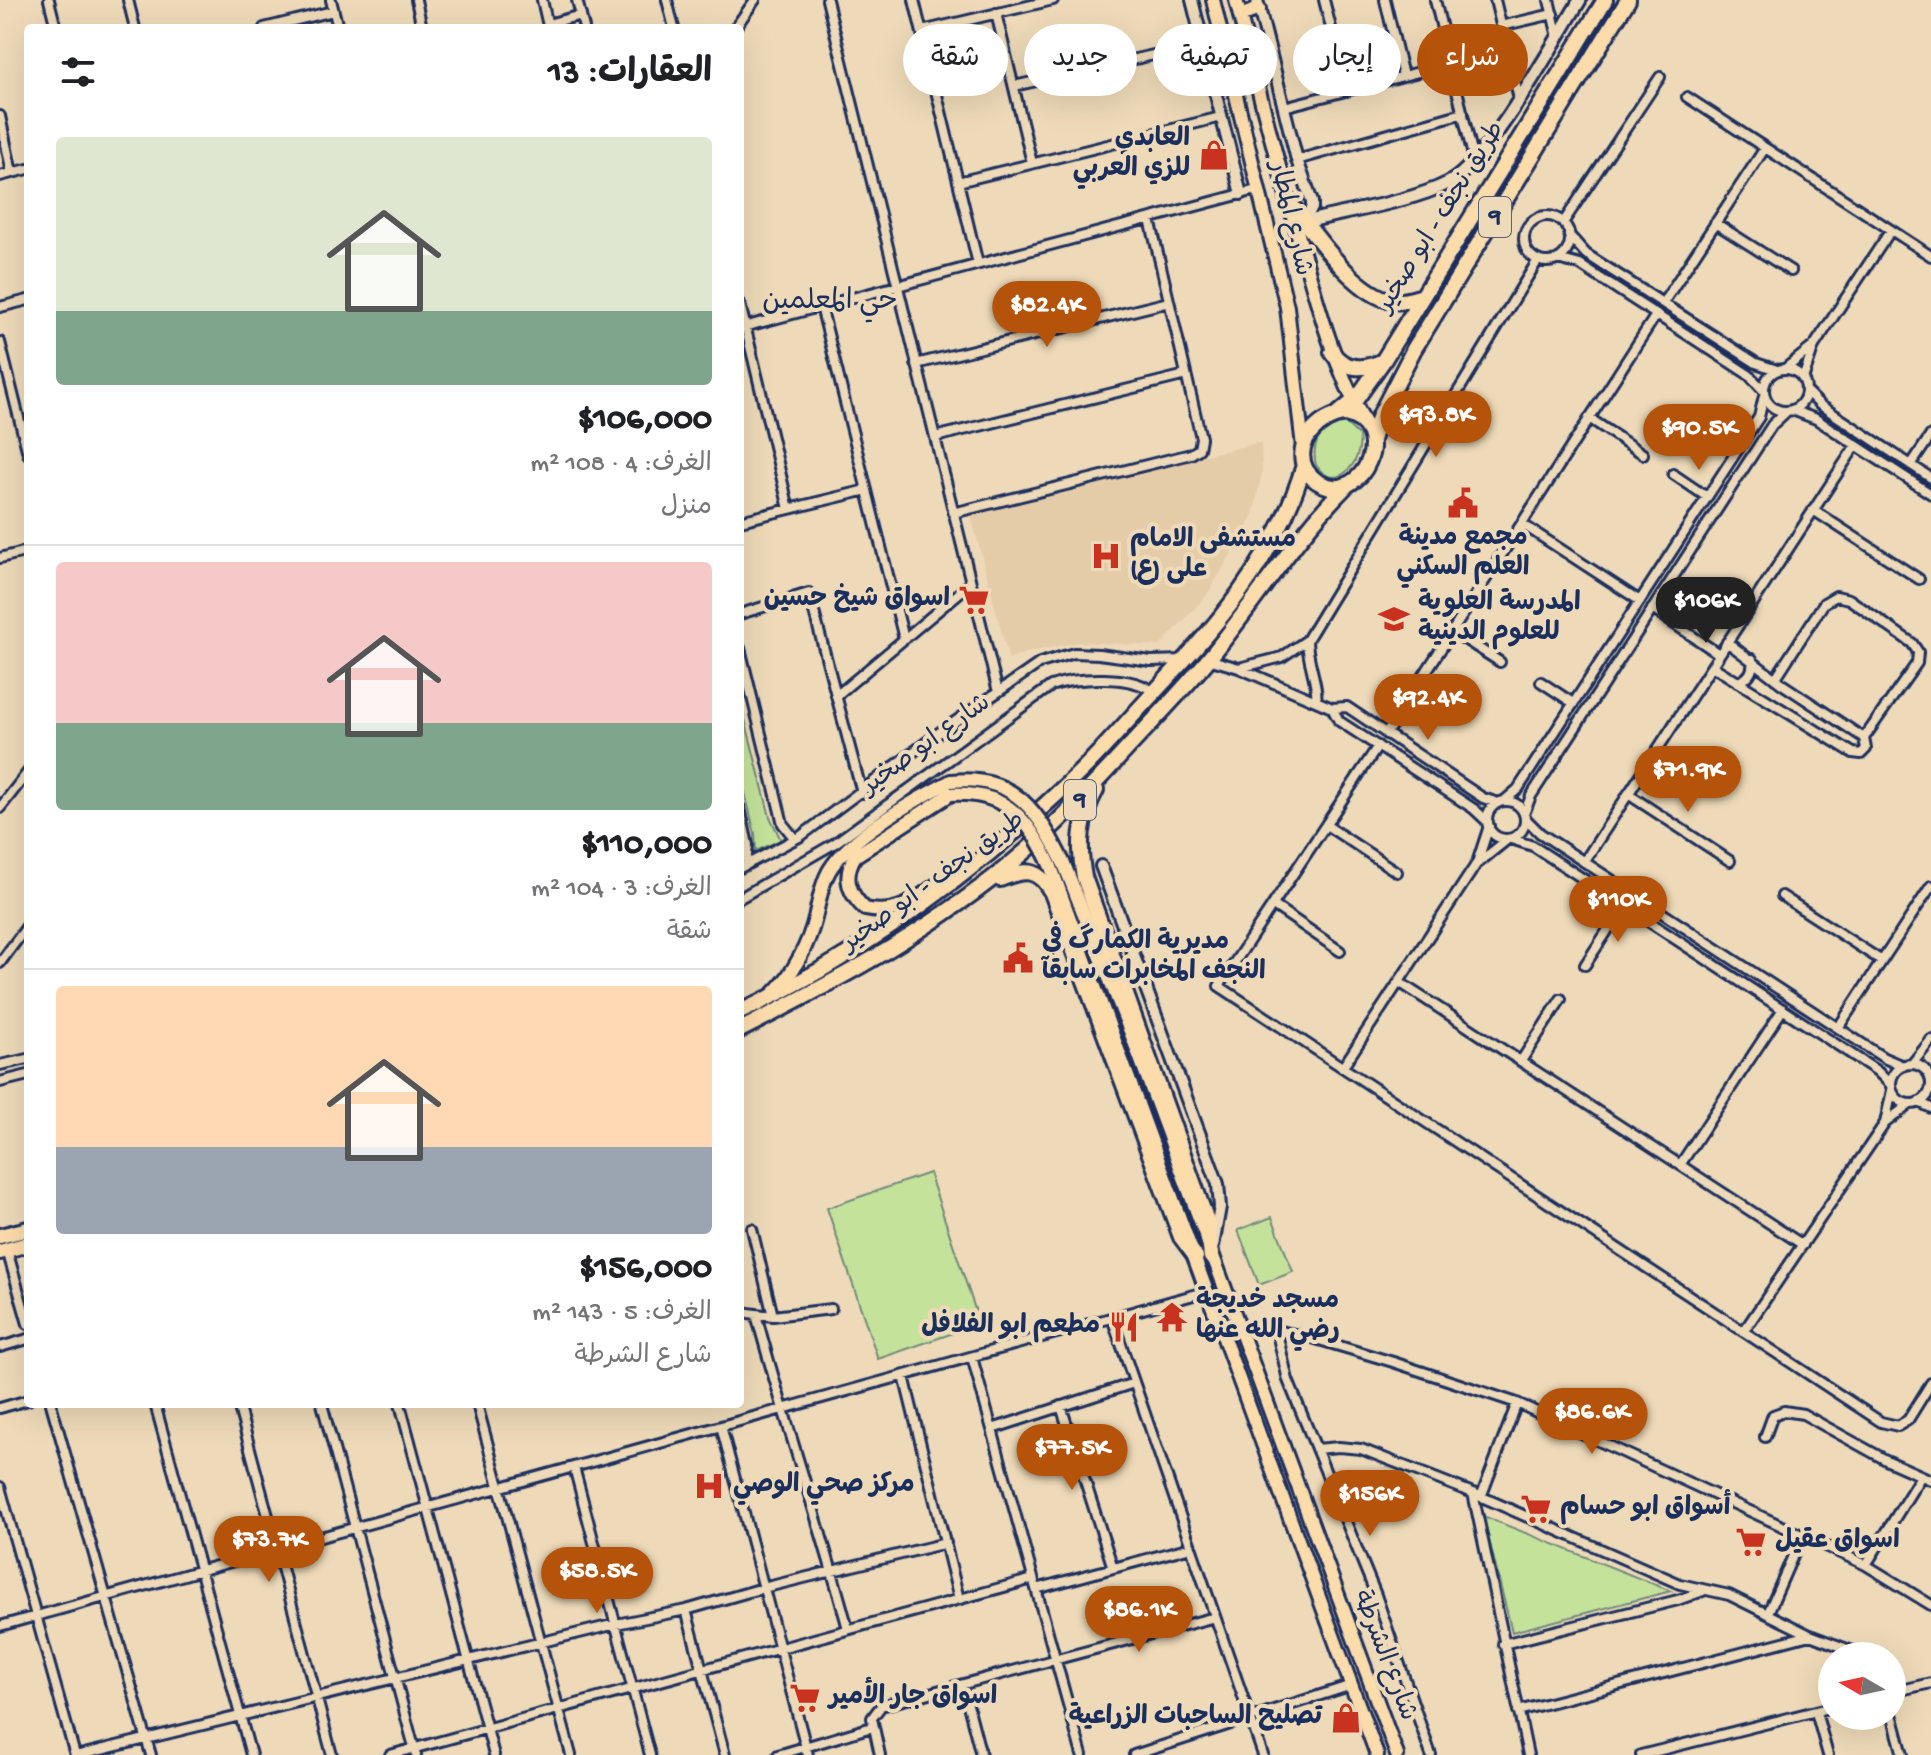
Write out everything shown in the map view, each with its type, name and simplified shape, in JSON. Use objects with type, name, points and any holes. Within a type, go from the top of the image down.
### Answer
[{"type":"highway","name":"طريق نجف - ابو صخير","points":[[1338,414],[1354,401],[1383,361],[1605,0]]},
{"type":"highway","name":"طريق نجف - ابو صخير","points":[[1370,435],[1414,349],[1628,0]]},
{"type":"highway","points":[[1288,201],[1345,269],[1380,297],[1402,301],[1423,296]]},
{"type":"highway","points":[[1332,352],[1337,359],[1353,367],[1367,368],[1383,361]]},
{"type":"highway","points":[[1338,414],[1354,416],[1370,435]]},
{"type":"highway","name":"9","points":[[744,1010],[881,934],[918,908],[1029,819],[1078,774],[1210,631],[1269,549],[1286,517],[1308,439],[1316,426],[1338,414]]},
{"type":"highway","name":"9","points":[[1347,485],[1357,478],[1367,464],[1370,435]]},
{"type":"highway","points":[[1304,459],[1311,477],[1323,485],[1347,485]]},
{"type":"highway","name":"طريق نجف - ابو صخير","points":[[744,1028],[844,977],[1004,869],[1059,821],[1147,729],[1208,659],[1305,531],[1347,485]]},
{"type":"highway","points":[[1115,761],[1094,794],[1083,820],[1080,849],[1084,877],[1207,1221],[1204,1257]]},
{"type":"highway","points":[[964,898],[993,882],[1023,871],[1035,873],[1045,881],[1064,924],[1181,1237],[1204,1257]]},
{"type":"highway","points":[[2,1246],[24,1232]]},
{"type":"highway","points":[[2,1246],[24,1244]]},
{"type":"main road","name":"شارع المطار","points":[[1213,0],[1287,307],[1304,459]]},
{"type":"main road","name":"شارع المطار","points":[[1236,0],[1288,201],[1332,352],[1370,435]]},
{"type":"main road","points":[[1305,220],[1422,193],[1451,182],[1474,160],[1519,99],[1580,0]]},
{"type":"main road","points":[[1240,16],[1258,4]]},
{"type":"main road","points":[[951,787],[855,856],[847,881],[865,909],[895,911],[946,877],[973,864]]},
{"type":"main road","points":[[951,787],[990,798],[1015,811],[1057,866],[1115,1039],[1204,1257]]},
{"type":"main road","points":[[764,1001],[779,988],[803,949],[823,885],[837,860],[876,826],[951,787]]},
{"type":"main road","name":"شارع الشرطة","points":[[1057,866],[1130,1031],[1204,1257],[1239,1330],[1397,1755]]},
{"type":"main road","name":"شارع الشرطة","points":[[1204,1257],[1208,1291],[1377,1755]]},
{"type":"main road","points":[[1283,1498],[1290,1498],[1298,1491]]},
{"type":"main road","points":[[1292,1522],[1299,1517],[1308,1518]]},
{"type":"street","points":[[49,0],[55,24]]},
{"type":"street","points":[[128,0],[134,24]]},
{"type":"street","points":[[331,0],[337,24]]},
{"type":"street","points":[[416,0],[421,24]]},
{"type":"street","points":[[542,0],[548,24]]},
{"type":"street","points":[[577,0],[583,24]]},
{"type":"street","points":[[667,0],[673,24]]},
{"type":"street","points":[[738,24],[755,0]]},
{"type":"street","points":[[827,0],[998,692]]},
{"type":"street","points":[[914,0],[920,24]]},
{"type":"street","points":[[951,24],[1053,0]]},
{"type":"street","points":[[1192,0],[1198,24]]},
{"type":"street","points":[[1324,0],[1330,24]]},
{"type":"street","points":[[1385,0],[1403,76],[1417,72]]},
{"type":"street","points":[[1435,0],[1441,24]]},
{"type":"street","points":[[1495,0],[1501,24]]},
{"type":"street","points":[[1549,0],[1558,37]]},
{"type":"street","points":[[1258,4],[1297,160],[1312,202],[1305,220]]},
{"type":"street","points":[[280,24],[333,11]]},
{"type":"street","points":[[996,13],[1032,163]]},
{"type":"street","points":[[1510,24],[1553,14]]},
{"type":"street","points":[[554,24],[581,15]]},
{"type":"street","points":[[1014,86],[1153,55]]},
{"type":"street","points":[[1563,223],[1660,77]]},
{"type":"street","points":[[937,96],[978,264]]},
{"type":"street","points":[[1216,96],[1241,194]]},
{"type":"street","points":[[1284,107],[1327,96]]},
{"type":"street","points":[[1459,96],[1474,160]]},
{"type":"street","points":[[1687,97],[1931,256]]},
{"type":"street","points":[[1297,160],[1463,113]]},
{"type":"street","points":[[0,116],[12,173]]},
{"type":"street","points":[[958,182],[1221,117]]},
{"type":"street","points":[[1663,303],[1765,148]]},
{"type":"street","points":[[0,176],[24,170]]},
{"type":"street","points":[[744,327],[1260,189]]},
{"type":"street","points":[[1931,478],[1820,405],[1806,391],[1799,374],[1756,363],[1586,254],[1563,223],[1547,216],[1531,223],[1526,230],[1526,248],[1538,260],[1558,259],[1580,265],[1749,375],[1771,406],[1816,419],[1931,494]]},
{"type":"street","points":[[953,513],[1195,452],[1201,438],[1150,219]]},
{"type":"street","points":[[1715,223],[1791,271]]},
{"type":"street","points":[[1803,379],[1814,346],[1891,230]]},
{"type":"street","points":[[1558,259],[1568,249],[1569,235]]},
{"type":"street","points":[[1239,668],[1282,657],[1307,640],[1538,260]]},
{"type":"street","points":[[0,307],[24,301]]},
{"type":"street","points":[[916,364],[1169,302]]},
{"type":"street","points":[[821,306],[904,639]]},
{"type":"street","points":[[1386,734],[1656,315]]},
{"type":"street","points":[[744,331],[789,509]]},
{"type":"street","points":[[0,342],[24,438]]},
{"type":"street","points":[[1343,1067],[1477,863],[1491,809],[1518,789],[1759,417],[1766,379],[1814,346]]},
{"type":"street","points":[[935,437],[1186,375]]},
{"type":"street","points":[[1477,863],[1522,831],[1531,796],[1772,425],[1801,403],[1806,391]]},
{"type":"street","points":[[1589,418],[1643,454]]},
{"type":"street","points":[[1911,465],[1931,435]]},
{"type":"street","points":[[1584,862],[1856,445]]},
{"type":"street","points":[[1673,474],[1707,497]]},
{"type":"street","points":[[744,520],[867,490]]},
{"type":"street","points":[[1813,510],[1919,579]]},
{"type":"street","points":[[1522,524],[1640,601]]},
{"type":"street","points":[[0,558],[24,552]]},
{"type":"street","points":[[836,696],[971,583]]},
{"type":"street","points":[[744,613],[809,593],[862,793]]},
{"type":"street","points":[[1712,666],[1853,753],[1861,754],[1866,749],[1864,738],[1917,663],[1918,652],[1915,645],[1849,599],[1836,596],[1824,603],[1775,679]]},
{"type":"street","points":[[1652,609],[1719,654]]},
{"type":"street","points":[[1452,631],[1500,662]]},
{"type":"street","points":[[1307,640],[1309,665],[1317,688],[1316,701]]},
{"type":"street","points":[[1727,642],[1775,679],[1864,738]]},
{"type":"street","points":[[744,866],[801,836],[940,732],[1040,663],[1062,655],[1086,653],[1151,661],[1184,660]]},
{"type":"street","points":[[1208,659],[1239,668],[1332,708],[1347,707],[1483,798],[1514,803],[1535,830],[1884,1058],[1921,1067],[1930,1073],[1931,1088],[1926,1096],[1885,1123],[1744,1331]]},
{"type":"street","points":[[1737,682],[1746,679],[1751,672],[1752,659]]},
{"type":"street","points":[[744,664],[783,824],[795,839],[801,836]]},
{"type":"street","name":"شارع ابو صخير","points":[[744,896],[835,843],[1051,686],[1090,679],[1141,684],[1154,693]]},
{"type":"street","points":[[1541,682],[1573,703]]},
{"type":"street","points":[[1332,708],[1339,721],[1474,809],[1494,835],[1528,843],[1877,1071],[1892,1087],[1897,1098],[1931,1108]]},
{"type":"street","points":[[1378,746],[1219,986],[1886,1425],[1898,1426],[1908,1420],[1931,1383]]},
{"type":"street","points":[[1,808],[24,777]]},
{"type":"street","points":[[1628,794],[1730,861]]},
{"type":"street","points":[[0,797],[1,808]]},
{"type":"street","points":[[1326,825],[1397,872]]},
{"type":"street","points":[[744,826],[748,845],[748,865],[744,866]]},
{"type":"street","points":[[1101,866],[1218,1184],[1220,1207],[1204,1257]]},
{"type":"street","points":[[1838,1028],[1931,886]]},
{"type":"street","points":[[1782,896],[1882,961]]},
{"type":"street","points":[[1273,905],[1340,951]]},
{"type":"street","points":[[1585,965],[1624,905]]},
{"type":"street","points":[[0,963],[24,930]]},
{"type":"street","points":[[1399,982],[1803,1245]]},
{"type":"street","points":[[1521,1061],[1561,999]]},
{"type":"street","points":[[1680,1165],[1783,1009]]},
{"type":"street","points":[[1885,1123],[1894,1074],[1908,1065],[1931,1040]]},
{"type":"street","points":[[0,1065],[24,1060]]},
{"type":"street","points":[[0,1082],[24,1076]]},
{"type":"street","points":[[752,1229],[773,1316]]},
{"type":"street","points":[[2,1246],[24,1312]]},
{"type":"street","points":[[0,1626],[1208,1291]]},
{"type":"street","points":[[744,1312],[773,1316],[831,1309]]},
{"type":"street","points":[[756,1314],[848,1629]]},
{"type":"street","points":[[1112,1318],[1263,1755]]},
{"type":"street","points":[[1239,1330],[1256,1326],[1276,1329],[1365,1353],[1517,1403],[1866,1565],[1931,1605]]},
{"type":"street","points":[[1276,1329],[1288,1380],[1391,1634],[1431,1755]]},
{"type":"street","points":[[0,1347],[24,1340]]},
{"type":"street","points":[[972,1357],[1082,1755]]},
{"type":"street","points":[[904,1376],[959,1599]]},
{"type":"street","points":[[992,1429],[1134,1383]]},
{"type":"street","points":[[0,1408],[24,1401]]},
{"type":"street","points":[[1517,1403],[1477,1495],[1503,1644],[1528,1755]]},
{"type":"street","points":[[1061,1406],[1113,1568]]},
{"type":"street","points":[[52,1408],[151,1755]]},
{"type":"street","points":[[156,1408],[251,1755]]},
{"type":"street","points":[[239,1408],[332,1755]]},
{"type":"street","points":[[323,1408],[415,1752]]},
{"type":"street","points":[[401,1408],[494,1755]]},
{"type":"street","points":[[478,1408],[571,1755]]},
{"type":"street","points":[[1765,1437],[1773,1415],[1784,1411],[1803,1414],[1886,1460],[1931,1480]]},
{"type":"street","points":[[721,1426],[807,1750]]},
{"type":"street","points":[[1316,1449],[1361,1449],[1477,1495],[1680,1584],[1729,1595],[1829,1642]]},
{"type":"street","points":[[574,1467],[650,1755]]},
{"type":"street","points":[[1866,1565],[1921,1476]]},
{"type":"street","points":[[0,1487],[77,1755],[616,1624],[686,1610],[946,1543]]},
{"type":"street","points":[[1768,1613],[1802,1535]]},
{"type":"street","points":[[1036,1589],[1191,1547]]},
{"type":"street","points":[[390,1755],[415,1752],[487,1728],[1033,1579]]},
{"type":"street","points":[[1503,1644],[1678,1600],[1704,1590]]},
{"type":"street","points":[[686,1610],[725,1755]]},
{"type":"street","points":[[880,1755],[872,1718],[881,1706],[1215,1617]]},
{"type":"street","points":[[1518,1711],[1810,1635]]},
{"type":"street","points":[[1906,1689],[1931,1683]]},
{"type":"street","points":[[1134,1755],[1352,1685]]},
{"type":"street","points":[[963,1686],[981,1755]]},
{"type":"street","points":[[1641,1755],[1816,1712],[1828,1755]]},
{"type":"street","points":[[778,1755],[807,1750],[872,1727]]},
{"type":"street","points":[[1896,1730],[1903,1755]]},
{"type":"street","points":[[1166,1745],[1170,1755]]},
{"type":"shaded area","name":"مستشفی الامام علی (ع)","points":[[1261,442],[1262,473],[1253,517],[1207,595],[1160,646],[1079,642],[1025,653],[1009,660],[970,512]]},
{"type":"green space","points":[[1340,423],[1348,425],[1359,436],[1359,446],[1347,471],[1332,477],[1316,465],[1316,444],[1322,433]]},
{"type":"green space","points":[[744,716],[770,817],[781,840],[756,851],[744,789]]},
{"type":"green space","points":[[929,1173],[980,1324],[878,1359],[827,1208]]},
{"type":"green space","points":[[1272,1217],[1293,1272],[1259,1285],[1238,1230]]},
{"type":"green space","points":[[1483,1516],[1671,1591],[1512,1632]]},
{"type":"place","name":"العابدي للزي العربي","points":[[1214,155]]},
{"type":"place","name":"مجمع مدينة العلم السكني","points":[[1463,503]]},
{"type":"place","name":"مستشفی الامام علی (ع)","points":[[1106,556]]},
{"type":"place","name":"اسواق شيخ حسين","points":[[974,600]]},
{"type":"place","name":"المدرسة العلوية للعلوم الدينية","points":[[1394,619]]},
{"type":"place","name":"مديرية الكمارگ في النجف المخابرات سابقآ","points":[[1018,958]]},
{"type":"place","name":"مسجد خديجة رضي الله عنها","points":[[1172,1317]]},
{"type":"place","name":"مطعم ابو الفلافل","points":[[1124,1327]]},
{"type":"place","name":"مركز صحي الوصي","points":[[709,1486]]},
{"type":"place","name":"أسواق ابو حسام","points":[[1536,1509]]},
{"type":"place","name":"اسواق عقيل","points":[[1751,1542]]},
{"type":"place","name":"اسواق جار الأمير","points":[[805,1698]]},
{"type":"place","name":"تصليح الساحبات الزراعية","points":[[1346,1718]]},
{"type":"district","name":"حي المعلمين","points":[[830,302]]}]
